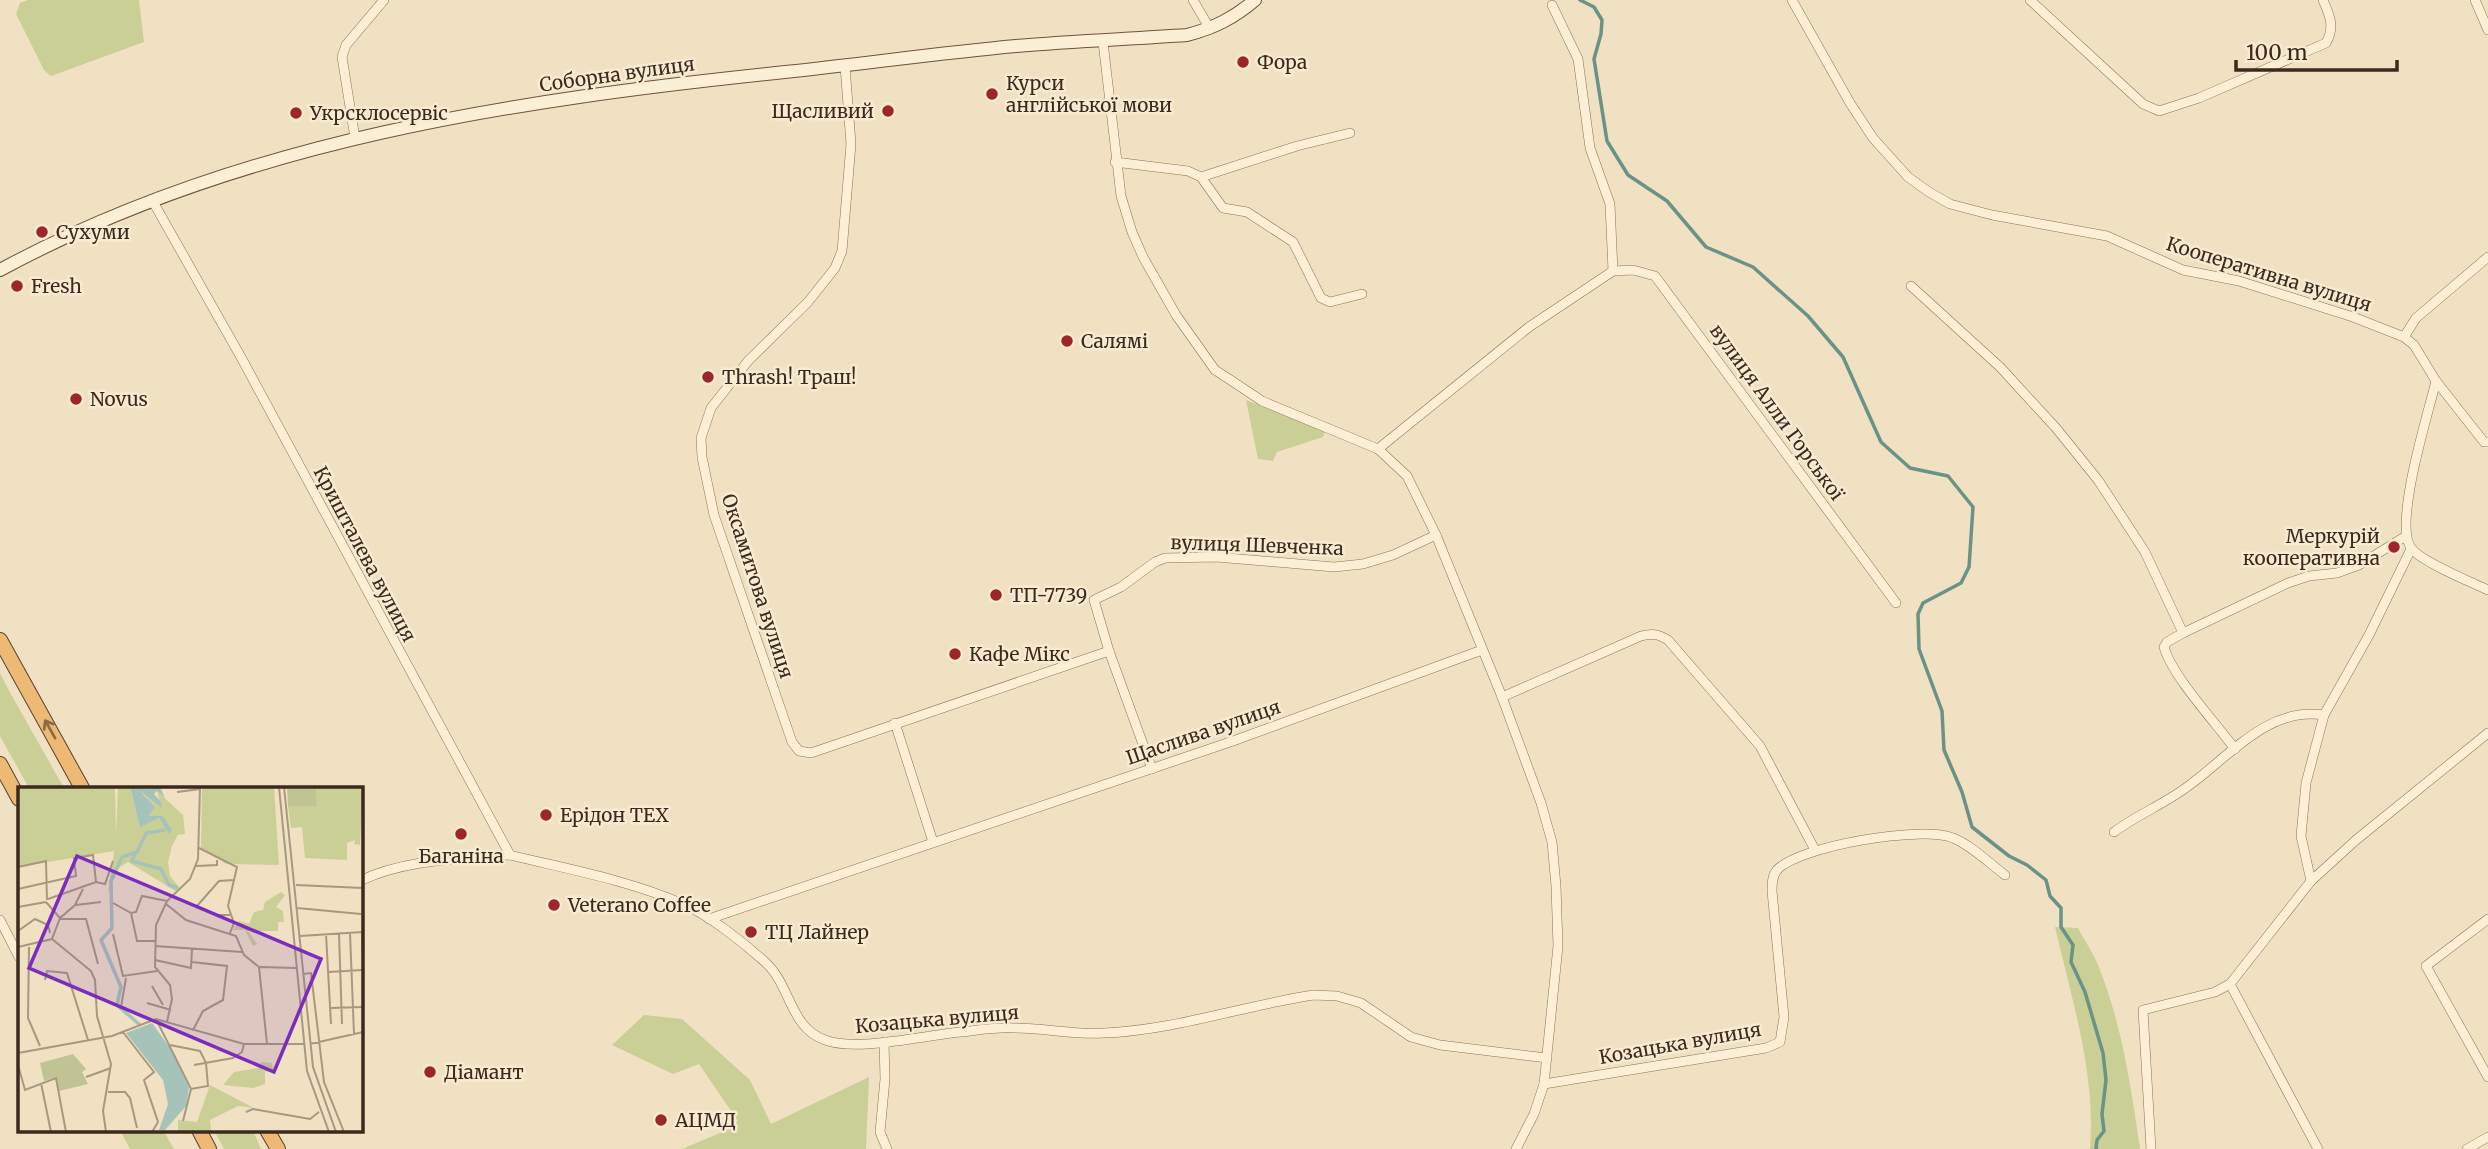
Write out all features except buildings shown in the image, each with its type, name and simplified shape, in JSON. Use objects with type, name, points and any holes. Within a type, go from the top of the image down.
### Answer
[{"type":"highway","points":[[0,640],[81,787]]},
{"type":"highway","points":[[0,764],[18,797]]},
{"type":"highway","points":[[200,1132],[209,1149]]},
{"type":"highway","points":[[268,1132],[278,1149]]},
{"type":"main road","name":"Соборна вулиця","points":[[0,270],[63,237],[152,200],[249,167],[355,138],[483,113],[615,92],[1015,46],[1187,35],[1227,21],[1255,0]]},
{"type":"street","points":[[355,138],[342,57],[346,45],[384,0]]},
{"type":"street","points":[[1192,0],[1210,29]]},
{"type":"street","name":"Кооперативна вулиця","points":[[1792,0],[1850,103],[1873,138],[1908,177],[1940,198],[1950,204],[1992,215],[2107,236],[2183,270],[2239,281],[2353,317],[2404,337],[2414,345],[2437,381],[2484,442],[2488,442]]},
{"type":"street","points":[[2030,0],[2143,104],[2159,111],[2199,98],[2326,44],[2332,33],[2331,19],[2323,0]]},
{"type":"street","points":[[2475,0],[2488,30]]},
{"type":"street","points":[[1378,449],[1529,327],[1613,271],[1610,204],[1590,148],[1578,59],[1552,5]]},
{"type":"street","points":[[1103,42],[1121,196],[1143,257],[1176,316],[1215,370],[1262,401],[1378,449],[1407,476],[1436,535],[1502,697],[1541,803],[1552,842],[1558,946],[1544,1084],[1535,1114],[1516,1149]]},
{"type":"street","name":"Оксамитова вулиця","points":[[845,66],[852,144],[842,251],[835,268],[821,287],[748,361],[711,408],[701,438],[702,457],[714,515],[792,743],[799,751],[811,753],[1109,651]]},
{"type":"street","points":[[1201,177],[1297,146],[1350,133]]},
{"type":"street","points":[[1115,162],[1188,172],[1201,177],[1223,208],[1247,212],[1293,242],[1321,298],[1330,302],[1362,294]]},
{"type":"street","name":"Кришталева вулиця","points":[[152,200],[242,359],[509,855]]},
{"type":"street","points":[[2404,337],[2416,318],[2488,257]]},
{"type":"street","name":"вулиця Алли Горської","points":[[1613,271],[1633,271],[1655,276],[1896,603]]},
{"type":"street","points":[[1911,286],[2000,367],[2056,428],[2098,480],[2146,552],[2183,633]]},
{"type":"street","points":[[2437,381],[2406,505],[2406,536],[2412,549],[2442,568],[2488,590]]},
{"type":"street","name":"вулиця Шевченка","points":[[1152,769],[1109,651],[1094,600],[1121,587],[1155,562],[1165,558],[1216,557],[1334,567],[1363,564],[1393,555],[1436,535]]},
{"type":"street","points":[[2235,749],[2166,655],[2164,647],[2167,642],[2288,583],[2309,576],[2337,573],[2359,565],[2406,536]]},
{"type":"street","points":[[2311,881],[2301,835],[2306,783],[2324,715],[2369,635],[2412,549]]},
{"type":"street","points":[[1502,697],[1641,636],[1651,633],[1668,639],[1760,746],[1815,850]]},
{"type":"street","name":"Щаслива вулиця","points":[[709,919],[1152,769],[1482,650]]},
{"type":"street","points":[[2114,832],[2138,814],[2185,788],[2270,723],[2308,712],[2324,715]]},
{"type":"street","points":[[895,723],[933,842]]},
{"type":"street","points":[[2151,1149],[2143,1010],[2215,992],[2230,984],[2311,881],[2488,733]]},
{"type":"street","name":"Козацька вулиця","points":[[1544,1084],[1766,1048],[1780,1042],[1784,1017],[1773,878],[1778,870],[1815,850],[1878,837],[1937,835],[1952,837],[2005,875]]},
{"type":"street","points":[[362,880],[394,869],[426,863],[509,855]]},
{"type":"street","name":"Козацька вулиця","points":[[509,855],[587,873],[664,897],[709,919],[766,962],[775,972],[798,1020],[809,1031],[825,1040],[848,1044],[884,1042],[963,1031],[1014,1028],[1060,1033],[1104,1033],[1159,1027],[1313,995],[1337,996],[1362,1003],[1411,1037],[1440,1045],[1547,1058]]},
{"type":"street","points":[[2488,919],[2426,965],[2488,1077]]},
{"type":"street","points":[[0,920],[18,955]]},
{"type":"street","points":[[2230,984],[2318,1149]]},
{"type":"street","points":[[884,1042],[885,1079],[880,1132],[887,1149]]},
{"type":"street","points":[[2467,1149],[2488,1137]]},
{"type":"green space","points":[[28,0],[139,0],[144,42],[51,76],[44,70],[16,14],[20,3]]},
{"type":"green space","points":[[1246,400],[1325,431],[1323,437],[1277,452],[1273,461],[1258,459]]},
{"type":"green space","points":[[0,673],[63,787],[28,787],[0,736]]},
{"type":"green space","points":[[2055,927],[2078,928],[2098,965],[2119,1033],[2140,1149],[2090,1149],[2091,1121],[2086,1065]]},
{"type":"green space","points":[[644,1015],[682,1019],[750,1080],[771,1124],[869,1077],[866,1149],[682,1149],[727,1130],[738,1121],[699,1064],[673,1074],[612,1045]]},
{"type":"green space","points":[[121,1132],[164,1132],[174,1149],[130,1149]]},
{"type":"green space","points":[[215,1132],[254,1132],[261,1149],[224,1149]]},
{"type":"waterway","points":[[1580,0],[1594,7],[1602,20],[1594,59],[1607,141],[1628,175],[1667,201],[1706,247],[1753,267],[1808,316],[1843,357],[1881,442],[1910,468],[1948,476],[1973,507],[1969,567],[1961,583],[1923,603],[1918,614],[1919,649],[1942,711],[1944,750],[1962,792],[1972,827],[2046,880],[2050,896],[2061,908],[2061,927],[2073,945],[2071,962],[2085,992],[2103,1053],[2106,1080],[2102,1114],[2104,1131],[2097,1140],[2096,1149]]},
{"type":"place","name":"Фора","points":[[1243,62]]},
{"type":"place","name":"Курси англійської мови","points":[[992,94]]},
{"type":"place","name":"Щасливий","points":[[888,111]]},
{"type":"place","name":"Укрсклосервіс","points":[[296,113]]},
{"type":"place","name":"Сухуми","points":[[42,232]]},
{"type":"place","name":"Fresh","points":[[17,286]]},
{"type":"place","name":"Салямі","points":[[1067,341]]},
{"type":"place","name":"Thrash! Траш!","points":[[708,377]]},
{"type":"place","name":"Novus","points":[[76,399]]},
{"type":"place","name":"Меркурій кооперативна","points":[[2394,547]]},
{"type":"place","name":"ТП-7739","points":[[996,595]]},
{"type":"place","name":"Кафе Мікс","points":[[955,654]]},
{"type":"place","name":"Ерідон ТЕХ","points":[[546,815]]},
{"type":"place","name":"Баганіна","points":[[461,834]]},
{"type":"place","name":"Veterano Coffee","points":[[554,905]]},
{"type":"place","name":"ТЦ Лайнер","points":[[751,932]]},
{"type":"place","name":"Діамант","points":[[430,1072]]},
{"type":"place","name":"АЦМД","points":[[661,1120]]}]
